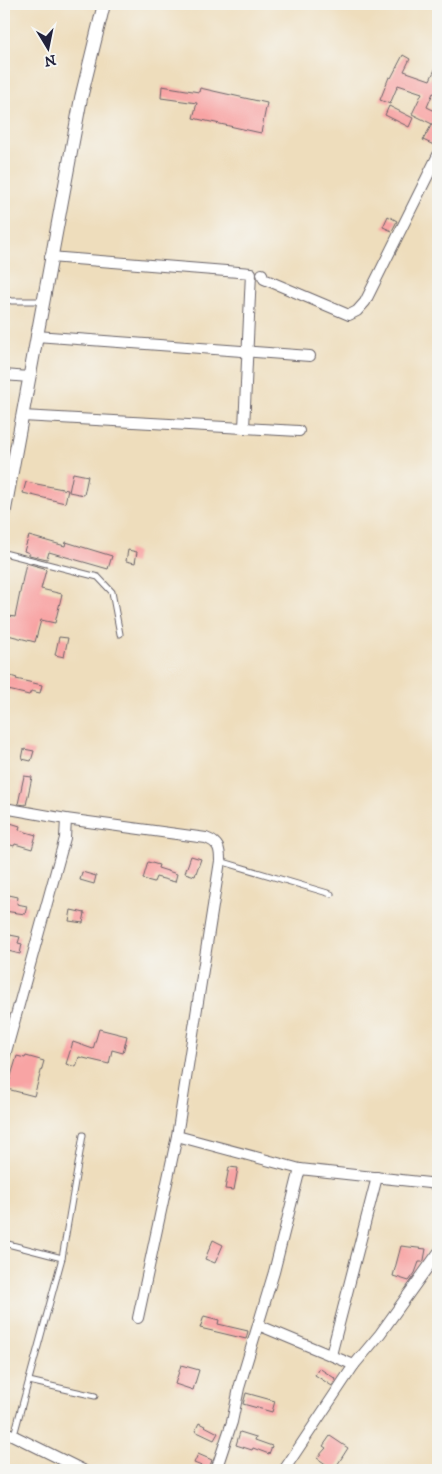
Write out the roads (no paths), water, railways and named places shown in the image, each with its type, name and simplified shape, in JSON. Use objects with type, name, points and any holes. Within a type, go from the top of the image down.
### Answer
[{"type":"street","points":[[4,515],[50,257],[81,98],[104,4]]},
{"type":"street","points":[[262,274],[264,279],[349,315],[354,314],[364,302],[438,155]]},
{"type":"street","points":[[50,257],[252,273],[244,428]]},
{"type":"street","points":[[36,336],[310,356]]},
{"type":"street","points":[[4,375],[29,377]]},
{"type":"street","points":[[22,416],[299,431]]},
{"type":"street","points":[[4,808],[66,819],[206,838],[218,845],[220,850],[220,861],[177,1136],[138,1318]]},
{"type":"street","points":[[4,1059],[66,838],[66,819]]},
{"type":"street","points":[[177,1136],[300,1169],[438,1184]]},
{"type":"street","points":[[216,1470],[232,1422],[239,1388],[274,1272],[300,1169]]},
{"type":"street","points":[[331,1355],[377,1177]]},
{"type":"street","points":[[284,1470],[354,1365],[380,1334],[438,1253]]},
{"type":"street","points":[[258,1325],[354,1365]]},
{"type":"street","points":[[7,1434],[82,1470]]},
{"type":"lane","points":[[4,299],[12,301],[43,301]]},
{"type":"lane","points":[[4,553],[98,576],[112,592],[120,634]]},
{"type":"lane","points":[[220,861],[331,894]]},
{"type":"lane","points":[[7,1434],[29,1381],[62,1258],[83,1135]]},
{"type":"lane","points":[[4,1243],[62,1258]]},
{"type":"lane","points":[[29,1381],[95,1396]]}]
